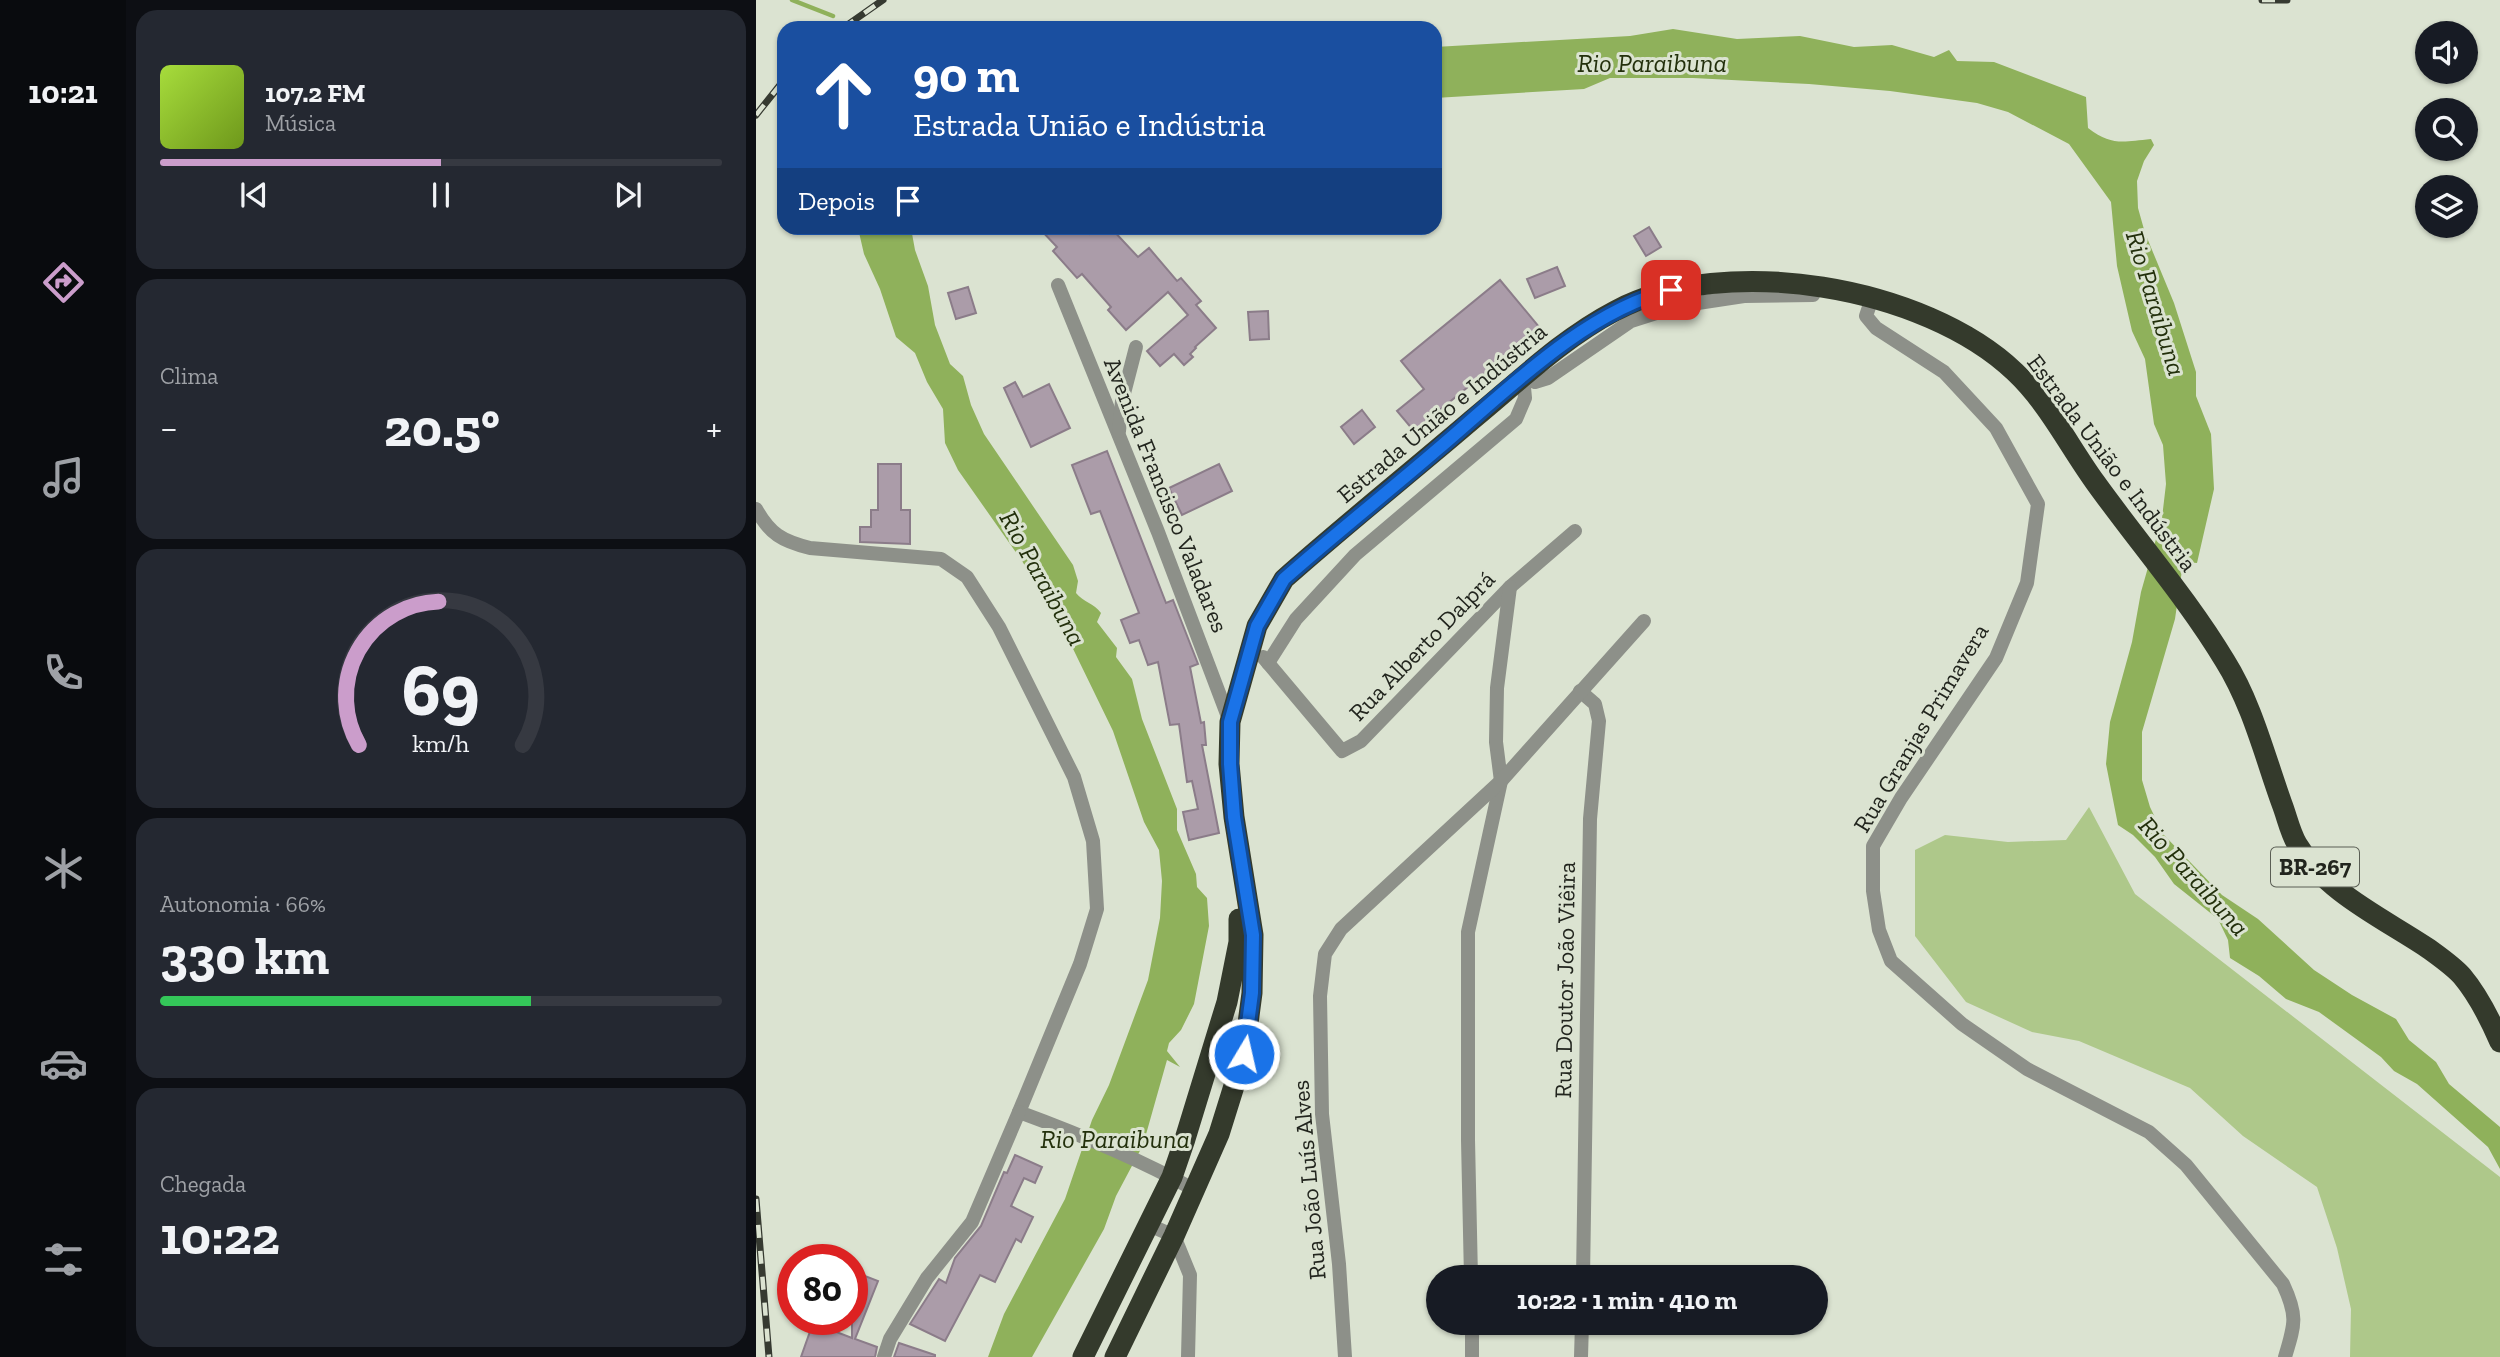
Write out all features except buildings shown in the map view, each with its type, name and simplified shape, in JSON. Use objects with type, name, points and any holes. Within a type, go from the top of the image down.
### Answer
[{"type":"highway","name":"Estrada União e Indústria","points":[[1239,843],[1230,764],[1230,722],[1257,626],[1284,579],[1523,377],[1596,333],[1615,310],[1653,294],[1690,285],[1771,281],[1868,296],[1924,314],[1972,338],[2016,372],[2052,417],[2127,525],[2207,632],[2228,666],[2246,705],[2296,842],[2320,873],[2348,898],[2407,934],[2462,975],[2490,1019],[2500,1042]]},
{"type":"highway","name":"BR-267","points":[[1083,1357],[1171,1177],[1209,1066],[1227,1002],[1239,942],[1239,843]]},
{"type":"highway","name":"BR-267","points":[[1115,1357],[1174,1236],[1219,1134],[1244,1054],[1249,1027],[1253,935],[1239,843]]},
{"type":"street","name":"Avenida Francisco Valadares","points":[[1058,285],[1158,532],[1230,722]]},
{"type":"street","name":"Rua Granjas Primavera","points":[[1868,296],[1870,304],[1866,316],[1876,328],[1944,372],[1996,428],[2038,504],[2027,583],[1996,658],[1901,798],[1873,846],[1873,891],[1879,930],[1891,961],[1962,1024],[2027,1069],[2149,1132],[2186,1165],[2283,1284],[2291,1302],[2295,1324],[2285,1357]]},
{"type":"street","points":[[1119,436],[1122,401],[1136,347]]},
{"type":"street","points":[[1268,663],[1296,619],[1355,555],[1516,419],[1525,398],[1523,377]]},
{"type":"street","points":[[756,509],[767,528],[790,543],[810,548],[941,559],[967,577],[999,627],[1074,777],[1093,841],[1097,909],[1080,964],[972,1222],[927,1278],[890,1339],[884,1357]]},
{"type":"street","name":"Rua Alberto Dalprá","points":[[1251,643],[1342,751],[1361,741],[1510,587],[1575,531]]},
{"type":"street","points":[[1471,1265],[1468,932],[1501,780],[1496,742],[1497,688],[1510,587]]},
{"type":"street","name":"Rua João Luís Alves","points":[[1345,1357],[1339,1264],[1322,1114],[1320,996],[1325,954],[1340,929],[1501,780],[1644,621]]},
{"type":"street","name":"Rua Doutor João Viêira","points":[[1580,691],[1595,704],[1599,721],[1590,819],[1583,1265]]},
{"type":"street","points":[[1019,1112],[1060,1126],[1195,1190]]},
{"type":"street","points":[[1147,1224],[1174,1236],[1190,1275],[1188,1357]]},
{"type":"street","points":[[1472,1335],[1472,1357]]},
{"type":"street","points":[[1581,1357],[1582,1335]]},
{"type":"shaded area","points":[[2089,807],[2135,894],[2500,1177],[2500,1357],[2350,1357],[2351,1309],[2337,1248],[2317,1187],[2243,1136],[2190,1088],[2079,1041],[2032,1032],[1966,1002],[1915,936],[1915,850],[1945,835],[2008,842],[2066,840]]},
{"type":"water","name":"Rio Paraibuna","points":[[1673,29],[1737,39],[1800,36],[1854,47],[1892,45],[1934,57],[1949,50],[1957,61],[1994,62],[2086,97],[2088,128],[2104,138],[2125,142],[2151,139],[2154,145],[2144,161],[2137,181],[2138,208],[2145,233],[2174,303],[2196,372],[2196,396],[2211,434],[2214,489],[2197,563],[2186,562],[2182,570],[2175,619],[2142,732],[2142,780],[2150,807],[2163,834],[2222,895],[2258,919],[2314,970],[2396,1019],[2409,1040],[2436,1062],[2449,1084],[2500,1127],[2500,1169],[2488,1147],[2417,1084],[2394,1071],[2381,1057],[2319,1012],[2286,999],[2259,976],[2230,958],[2228,940],[2218,919],[2174,884],[2155,857],[2133,835],[2118,825],[2106,764],[2110,722],[2162,518],[2166,484],[2163,445],[2154,424],[2145,359],[2132,331],[2117,266],[2111,202],[2069,144],[2008,112],[1977,103],[1890,91],[1809,84],[1693,78],[1610,78],[1584,89],[1442,98],[1442,47],[1630,36]]},
{"type":"water","name":"Rio Paraibuna","points":[[860,235],[912,235],[928,286],[935,325],[950,364],[963,376],[971,405],[984,434],[1073,565],[1078,581],[1076,593],[1101,613],[1097,622],[1117,648],[1116,657],[1132,679],[1142,719],[1177,809],[1177,830],[1196,874],[1197,887],[1207,898],[1209,926],[1194,1004],[1181,1030],[1169,1043],[1167,1051],[1180,1067],[1167,1060],[1143,1145],[1116,1196],[1104,1229],[1032,1357],[988,1357],[1004,1314],[1065,1199],[1092,1120],[1109,1085],[1148,980],[1160,918],[1162,881],[1159,850],[1144,822],[1113,731],[1059,620],[1022,561],[958,470],[945,443],[943,409],[927,382],[915,353],[896,337],[880,289],[864,254]]},
{"type":"waterway","points":[[792,0],[833,16]]},
{"type":"railway","points":[[853,21],[883,0]]},
{"type":"railway","points":[[2262,0],[2287,0]]},
{"type":"railway","points":[[756,115],[777,89]]},
{"type":"railway","points":[[756,1199],[769,1357]]},
{"type":"route","points":[[1244,1054],[1252,993],[1253,935],[1234,817],[1230,722],[1257,626],[1284,579],[1535,368],[1579,333],[1615,310],[1653,294],[1671,290]]}]
